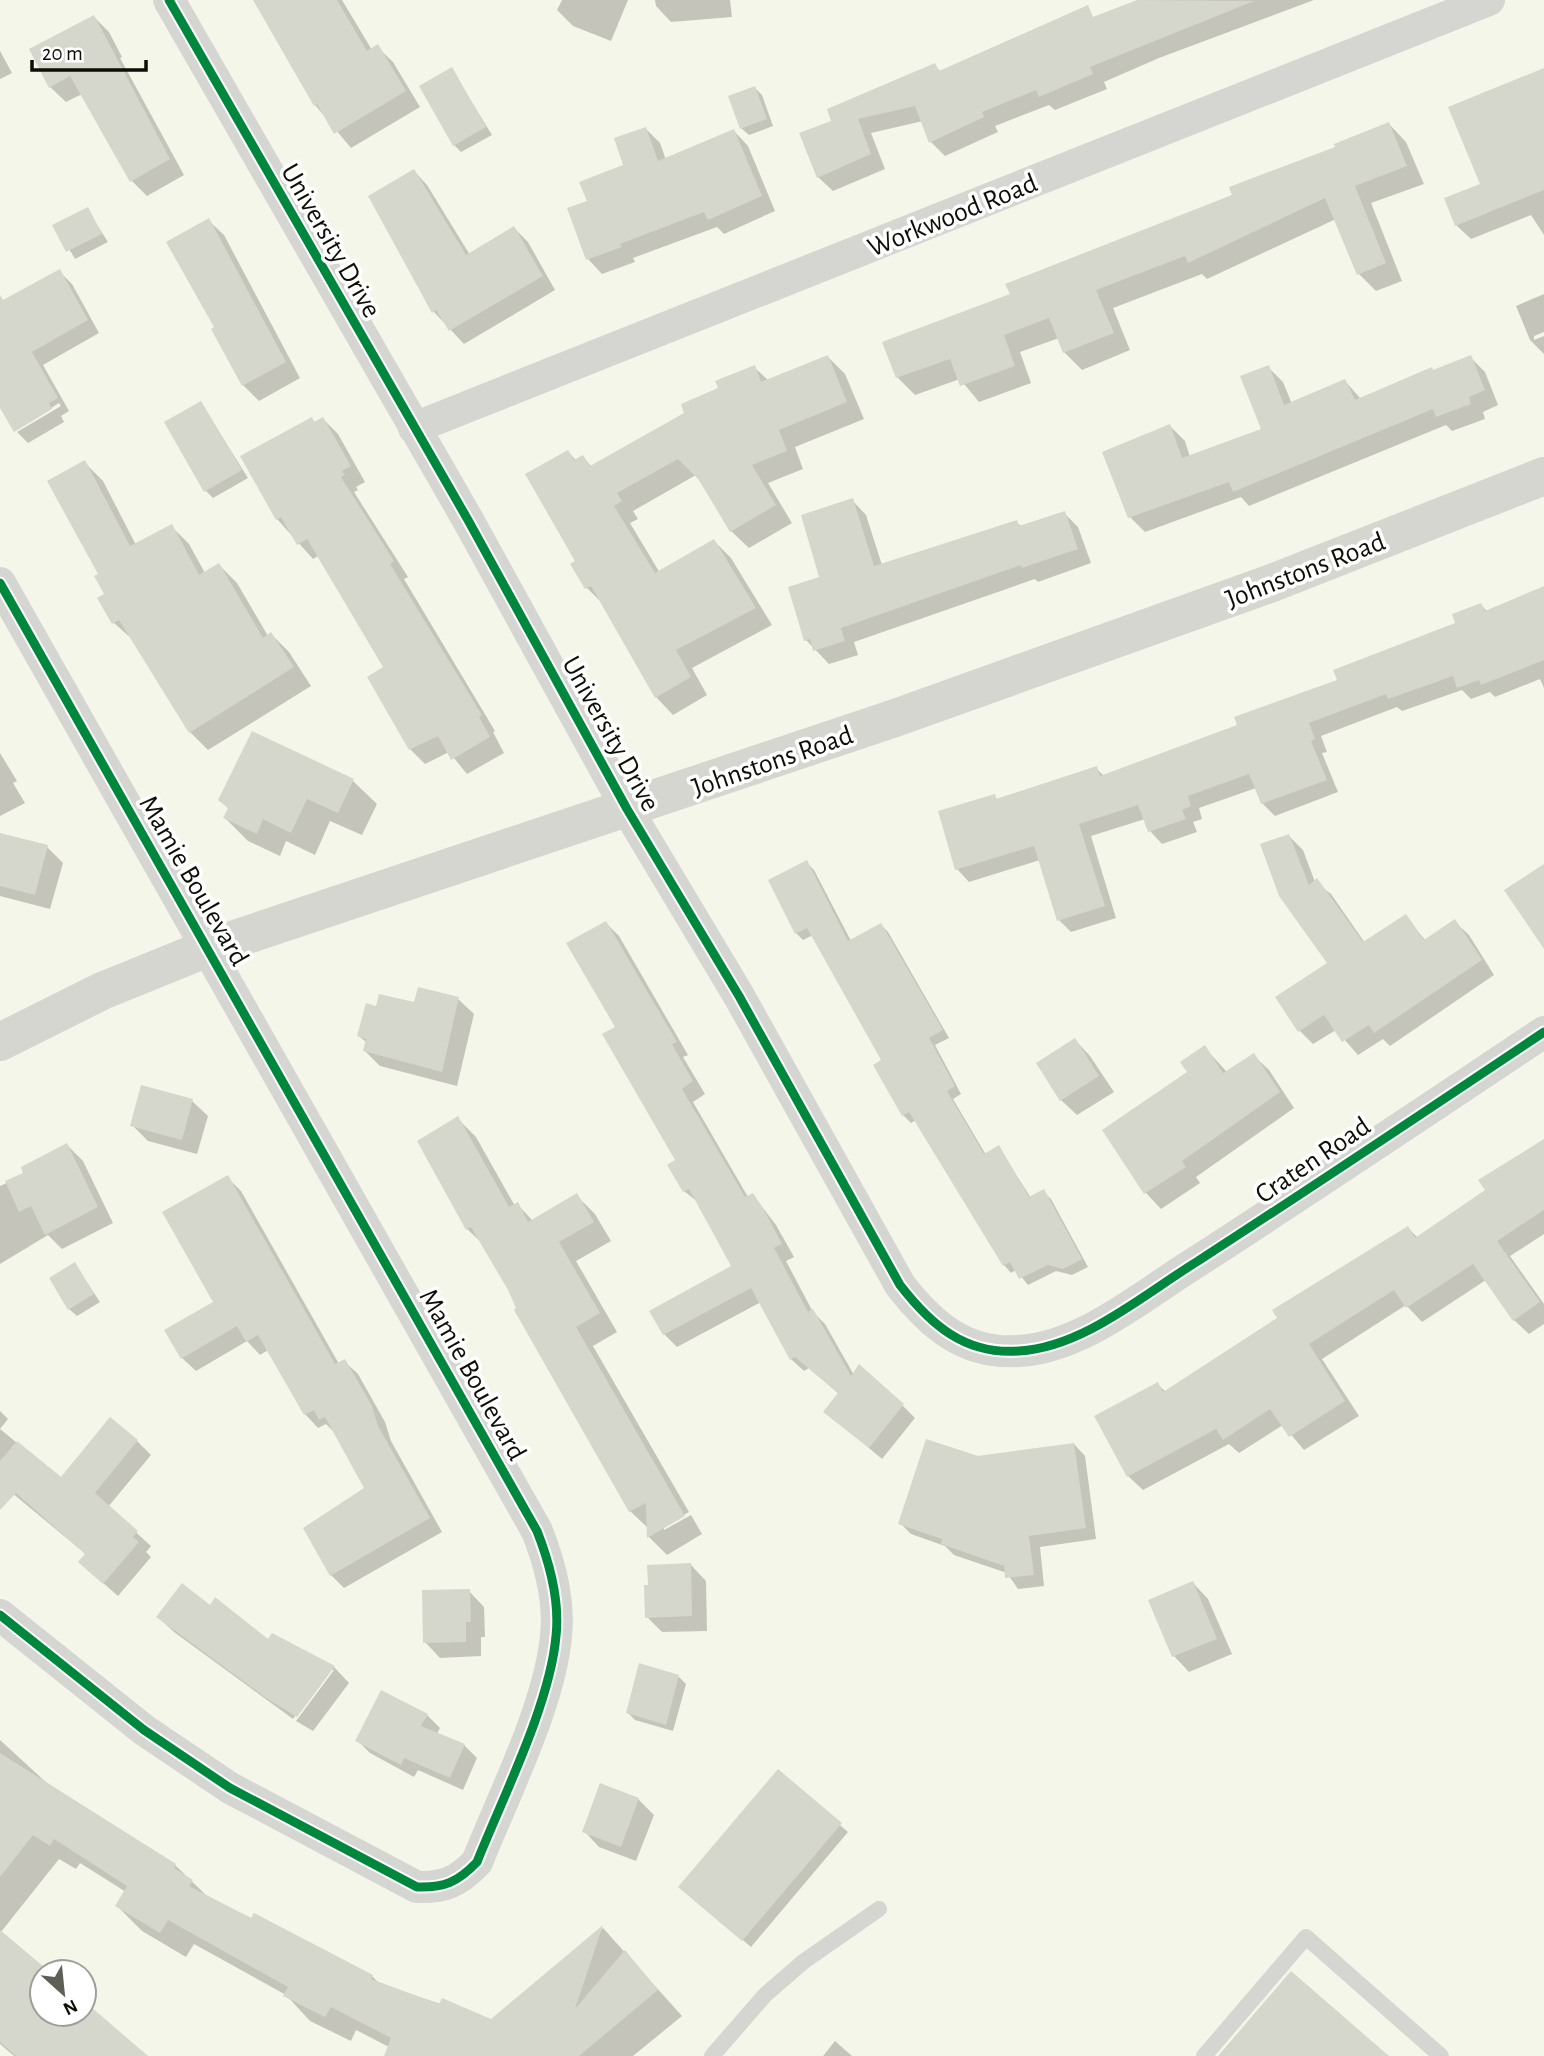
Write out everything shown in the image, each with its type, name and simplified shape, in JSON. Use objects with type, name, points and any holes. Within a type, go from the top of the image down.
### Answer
[{"type":"street","name":"University Drive","points":[[169,0],[414,428],[627,809],[739,996],[900,1285],[925,1317],[953,1337],[984,1349],[1017,1352],[1063,1342],[1102,1321]]},
{"type":"street","name":"Workwood Road","points":[[414,428],[1489,0]]},
{"type":"street","name":"Johnstons Road","points":[[0,1042],[102,991],[208,948],[895,718],[1272,583],[1544,476]]},
{"type":"street","name":"Mamie Boulevard","points":[[0,583],[537,1531],[555,1590],[557,1633],[551,1670],[477,1863],[461,1879],[440,1888],[406,1884],[230,1788],[128,1718],[0,1615]]},
{"type":"street","name":"Craten Road","points":[[1102,1321],[1279,1209],[1544,1032]]},
{"type":"lane","points":[[712,2056],[765,1995],[803,1962],[879,1909]]},
{"type":"lane","points":[[1204,2056],[1306,1937],[1441,2056]]},
{"type":"building","points":[[253,0],[337,0],[367,51],[378,44],[406,91],[334,134],[317,104],[314,106]]},
{"type":"building","points":[[1137,0],[1254,1],[1090,67],[1093,74],[1039,97],[1036,90],[982,112],[984,117],[929,143],[915,106],[858,119],[871,154],[817,178],[799,133],[831,121],[827,109],[935,63],[939,71],[1088,5],[1093,17]]},
{"type":"building","points":[[94,15],[170,159],[130,182],[70,76],[49,88],[29,49]]},
{"type":"building","points":[[452,67],[486,127],[453,146],[419,86]]},
{"type":"building","points":[[1544,68],[1544,190],[1455,226],[1444,198],[1480,184],[1448,107]]},
{"type":"building","points":[[755,86],[767,119],[740,129],[728,96]]},
{"type":"building","points":[[1389,122],[1407,166],[1355,186],[1386,263],[1357,275],[1325,198],[1188,263],[1185,256],[1096,290],[1114,333],[1063,353],[1049,318],[1004,335],[1015,366],[960,386],[950,359],[896,378],[882,342],[1010,294],[1005,284],[1232,195],[1229,187],[1335,147],[1334,144]]},
{"type":"building","points":[[646,127],[658,161],[734,129],[762,196],[708,220],[704,212],[586,260],[567,208],[587,201],[579,182],[623,165],[614,138]]},
{"type":"building","points":[[414,169],[466,255],[514,226],[543,276],[449,331],[436,310],[432,313],[368,196]]},
{"type":"building","points":[[88,207],[102,234],[66,252],[52,225]]},
{"type":"building","points":[[209,218],[286,362],[242,386],[211,329],[214,327],[166,242]]},
{"type":"building","points":[[60,269],[88,320],[32,352],[58,398],[49,403],[52,409],[14,432],[0,408],[0,295],[3,300]]},
{"type":"building","points":[[828,355],[847,402],[779,430],[787,451],[752,465],[776,505],[730,532],[699,480],[678,459],[617,493],[622,501],[614,506],[655,573],[714,539],[756,608],[676,650],[691,677],[655,698],[591,586],[585,589],[570,564],[575,561],[525,474],[568,450],[574,460],[583,455],[590,466],[684,413],[681,404],[718,388],[715,381],[755,365],[761,382]]},
{"type":"building","points":[[1471,355],[1485,390],[1469,397],[1471,404],[1436,417],[1433,409],[1233,492],[1229,482],[1128,518],[1102,452],[1170,424],[1182,458],[1261,429],[1240,376],[1269,365],[1284,405],[1345,379],[1355,400],[1432,367],[1433,370]]},
{"type":"building","points":[[201,401],[242,470],[204,492],[164,422]]},
{"type":"building","points":[[312,417],[314,422],[323,417],[351,466],[342,471],[345,475],[341,477],[394,561],[390,564],[482,715],[479,717],[490,737],[451,760],[438,736],[409,750],[367,677],[383,667],[307,539],[297,545],[281,517],[276,520],[240,456]]},
{"type":"building","points":[[85,460],[130,546],[172,524],[199,575],[219,563],[263,638],[271,632],[294,667],[189,733],[119,620],[112,624],[97,598],[104,594],[94,576],[98,574],[47,481]]},
{"type":"building","points":[[853,498],[874,566],[1017,520],[1019,526],[1065,511],[1078,549],[1022,568],[1021,565],[841,628],[845,641],[813,651],[810,639],[804,641],[788,587],[819,577],[801,515]]},
{"type":"building","points":[[1544,586],[1544,660],[1481,685],[1479,680],[1457,688],[1453,676],[1388,699],[1386,694],[1309,723],[1315,739],[1311,741],[1327,780],[1261,804],[1249,774],[1188,796],[1191,806],[1182,810],[1186,819],[1148,832],[1138,805],[1079,824],[1105,906],[1057,921],[1034,846],[955,870],[938,811],[995,794],[996,799],[1097,766],[1100,776],[1237,725],[1234,717],[1337,680],[1333,670],[1455,623],[1452,614],[1481,603],[1485,611]]},
{"type":"building","points":[[252,731],[354,779],[338,813],[307,799],[291,833],[263,819],[257,834],[223,818],[228,808],[218,800]]},
{"type":"building","points":[[0,833],[48,845],[35,895],[0,886]]},
{"type":"building","points":[[1289,834],[1309,885],[1317,878],[1363,942],[1406,914],[1424,940],[1455,919],[1482,960],[1374,1033],[1369,1025],[1342,1042],[1324,1015],[1298,1032],[1275,997],[1327,963],[1279,896],[1260,844]]},
{"type":"building","points":[[807,860],[848,941],[881,923],[943,1030],[929,1038],[955,1086],[947,1091],[984,1154],[999,1145],[1029,1197],[1044,1189],[1082,1259],[1063,1269],[1048,1265],[1019,1279],[1010,1262],[1003,1266],[909,1112],[902,1116],[873,1065],[881,1060],[807,928],[795,934],[768,880]]},
{"type":"building","points":[[1544,864],[1544,949],[1504,890]]},
{"type":"building","points":[[606,921],[677,1042],[672,1044],[693,1081],[682,1089],[745,1197],[753,1193],[764,1210],[782,1244],[774,1248],[808,1312],[813,1309],[851,1376],[859,1364],[904,1404],[869,1448],[823,1412],[838,1393],[795,1357],[790,1360],[751,1288],[663,1335],[649,1311],[731,1266],[689,1189],[683,1192],[667,1165],[675,1160],[602,1034],[615,1027],[566,943]]},
{"type":"building","points":[[418,987],[459,997],[442,1072],[363,1051],[366,1039],[357,1036],[366,1003],[376,1006],[379,994],[414,1002]]},
{"type":"building","points":[[1075,1038],[1099,1076],[1060,1101],[1036,1063]]},
{"type":"building","points":[[1205,1045],[1223,1073],[1254,1053],[1280,1092],[1182,1161],[1186,1167],[1144,1194],[1102,1130],[1187,1072],[1180,1062]]},
{"type":"building","points":[[141,1085],[193,1099],[182,1140],[130,1126]]},
{"type":"building","points":[[458,1116],[509,1207],[518,1202],[528,1222],[577,1193],[594,1222],[559,1242],[600,1313],[576,1327],[685,1516],[647,1538],[646,1503],[629,1512],[514,1310],[516,1308],[508,1290],[471,1227],[466,1230],[417,1141]]},
{"type":"building","points":[[1544,1139],[1544,1210],[1497,1241],[1540,1302],[1513,1321],[1473,1264],[1406,1308],[1394,1290],[1309,1344],[1345,1401],[1289,1437],[1270,1409],[1223,1440],[1216,1429],[1127,1477],[1094,1416],[1158,1382],[1163,1392],[1277,1318],[1272,1310],[1408,1226],[1415,1238],[1485,1190],[1478,1180]]},
{"type":"building","points":[[67,1143],[98,1207],[45,1235],[31,1206],[19,1212],[5,1181],[23,1173],[21,1167]]},
{"type":"building","points":[[228,1175],[335,1364],[345,1359],[372,1406],[378,1426],[430,1518],[330,1576],[303,1528],[364,1488],[325,1417],[319,1420],[314,1410],[304,1415],[258,1335],[246,1342],[237,1326],[181,1359],[164,1330],[213,1302],[162,1212]]},
{"type":"building","points":[[75,1262],[94,1294],[68,1310],[49,1278]]},
{"type":"building","points":[[110,1417],[138,1440],[95,1493],[138,1531],[133,1537],[139,1542],[103,1584],[78,1562],[85,1554],[16,1493],[0,1510],[0,1461],[17,1441],[61,1477]]},
{"type":"building","points":[[926,1439],[978,1456],[1074,1443],[1086,1528],[1029,1536],[1034,1575],[1005,1578],[1004,1566],[941,1544],[942,1539],[898,1524]]},
{"type":"building","points":[[691,1563],[692,1616],[645,1618],[644,1585],[648,1585],[647,1565]]},
{"type":"building","points":[[1193,1581],[1217,1639],[1172,1657],[1148,1600]]},
{"type":"building","points":[[182,1583],[210,1605],[215,1597],[268,1639],[272,1633],[335,1666],[297,1717],[269,1700],[156,1617]]},
{"type":"building","points":[[470,1589],[471,1622],[466,1622],[466,1642],[423,1643],[422,1590]]},
{"type":"building","points":[[639,1663],[679,1675],[666,1725],[626,1713]]},
{"type":"building","points":[[381,1690],[428,1714],[421,1726],[465,1744],[450,1778],[404,1758],[401,1765],[355,1741]]},
{"type":"building","points":[[0,1753],[176,1864],[174,1868],[193,1880],[189,1886],[251,1918],[254,1913],[373,1975],[371,1979],[439,2004],[442,1998],[491,2019],[603,1925],[575,2009],[625,1950],[658,1990],[579,2056],[384,2056],[391,2038],[331,2007],[325,2017],[283,1996],[288,1987],[168,1920],[160,1933],[115,1906],[127,1886],[54,1839],[50,1846],[33,1835],[0,1877]]},
{"type":"building","points":[[778,1769],[842,1823],[742,1941],[678,1887]]},
{"type":"building","points":[[600,1783],[639,1798],[621,1847],[582,1832]]},
{"type":"building","points":[[0,1930],[33,1958],[28,1958],[28,2028],[98,2028],[98,2013],[148,2056],[16,2056],[0,2042]]},
{"type":"building","points":[[1291,1971],[1389,2056],[1218,2056]]},
{"type":"cycle path","points":[[169,0],[468,520],[627,809],[739,996],[900,1285],[937,1325],[966,1342],[1000,1351],[1043,1347],[1090,1329],[1135,1303],[1544,1032]]},
{"type":"cycle path","points":[[0,583],[537,1531],[553,1582],[557,1623],[545,1691],[512,1780],[477,1862],[450,1882],[417,1887],[230,1788],[144,1730],[0,1615]]}]
